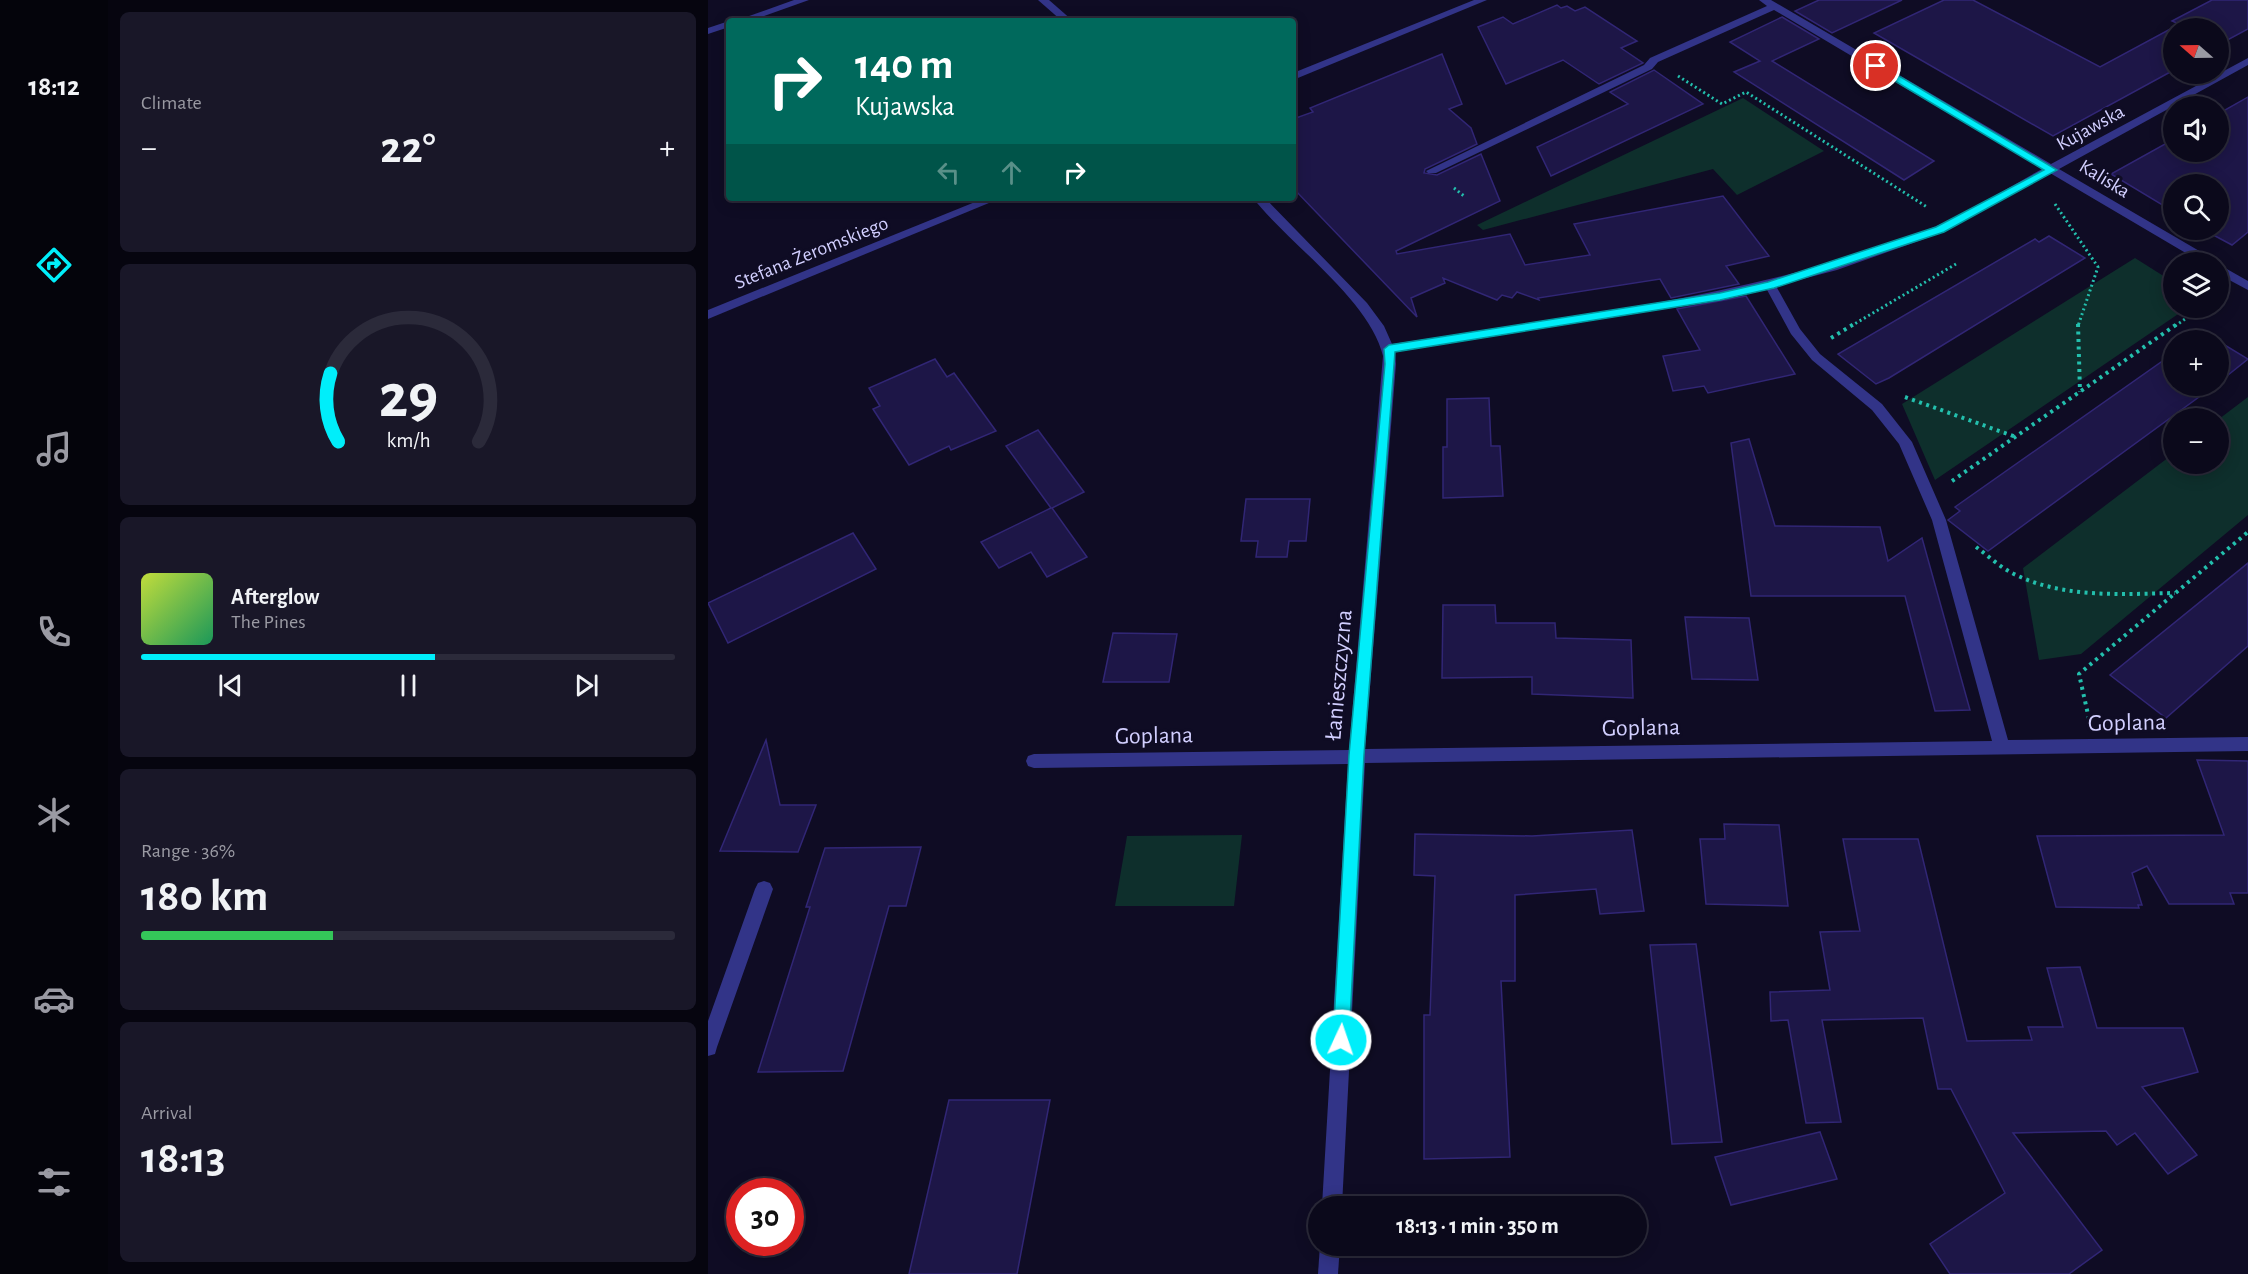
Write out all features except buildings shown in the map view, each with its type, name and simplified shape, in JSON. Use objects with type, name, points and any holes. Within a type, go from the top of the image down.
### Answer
[{"type":"street","points":[[749,18],[804,0]]},
{"type":"street","points":[[1043,0],[1064,18]]},
{"type":"street","points":[[1296,76],[1482,0]]},
{"type":"street","name":"Kaliska","points":[[1764,0],[2192,252]]},
{"type":"street","points":[[1432,171],[1648,67],[1654,60],[1774,6]]},
{"type":"street","points":[[708,31],[726,25]]},
{"type":"street","name":"Kujawska","points":[[1389,349],[1720,296],[1770,285],[1940,229],[2052,170],[2248,61]]},
{"type":"street","name":"Stefana Żeromskiego","points":[[708,315],[988,201]]},
{"type":"street","points":[[1262,201],[1363,306],[1389,349]]},
{"type":"street","points":[[2229,274],[2248,285]]},
{"type":"street","points":[[1770,285],[1795,331],[1810,350],[1877,407],[1905,442],[1939,520],[2002,747]]},
{"type":"street","name":"Łanieszczyzna","points":[[1333,1196],[1357,755],[1390,364],[1389,349]]},
{"type":"street","name":"Goplana","points":[[1034,761],[2248,744]]},
{"type":"street","points":[[708,1047],[764,889]]},
{"type":"street","points":[[1328,1274],[1329,1256]]},
{"type":"path","points":[[1672,71],[1722,104],[1746,92],[1930,209],[1923,212]]},
{"type":"path","points":[[1450,185],[1464,196]]},
{"type":"path","points":[[2055,204],[2097,267],[2078,321],[2080,392]]},
{"type":"path","points":[[1810,350],[1956,264]]},
{"type":"path","points":[[1929,497],[2187,318]]},
{"type":"path","points":[[1900,395],[2016,437]]},
{"type":"path","points":[[1939,520],[2009,571],[2043,586],[2071,593],[2175,593]]},
{"type":"path","points":[[2095,746],[2079,674],[2248,532]]},
{"type":"green space","points":[[1743,98],[1824,151],[1737,195],[1713,169],[1483,230],[1477,225]]},
{"type":"green space","points":[[2135,258],[2163,276],[2163,318],[2172,318],[1935,480],[1902,404]]},
{"type":"green space","points":[[2248,397],[2248,515],[2081,654],[2039,660],[2023,568],[2163,462],[2163,474],[2229,474],[2229,411]]},
{"type":"green space","points":[[1242,835],[1234,906],[1115,906],[1127,836]]},
{"type":"route","points":[[1341,1040],[1357,755],[1390,364],[1389,349],[1720,296],[1770,285],[1833,267],[1940,229],[2052,170],[1876,66]]}]
